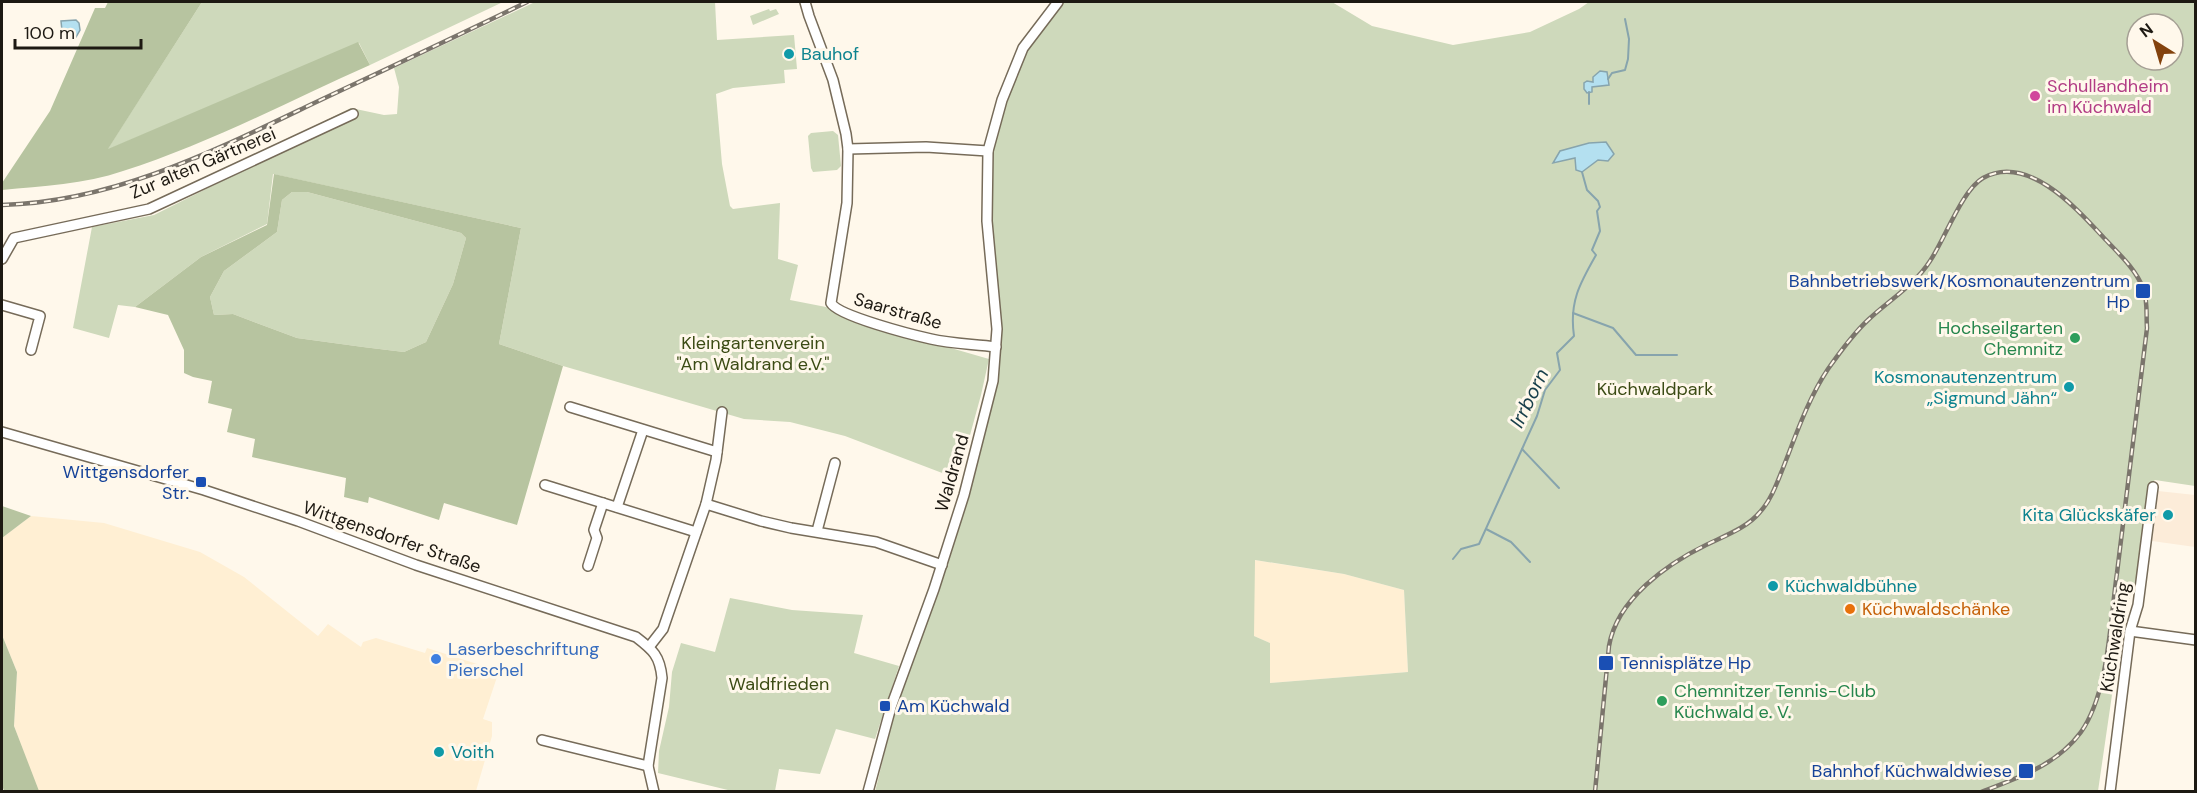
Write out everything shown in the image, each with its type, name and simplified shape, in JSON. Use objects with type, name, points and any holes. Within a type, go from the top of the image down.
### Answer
[{"type":"street","points":[[805,2],[833,80],[848,149],[916,147],[988,151]]},
{"type":"street","name":"Waldrand","points":[[868,792],[891,707],[942,565],[964,495],[993,381],[997,329],[987,221],[988,151],[1002,100],[1023,48],[1058,2]]},
{"type":"street","name":"Zur alten Gärtnerei","points":[[2,259],[14,238],[149,209],[353,114]]},
{"type":"street","name":"Saarstraße","points":[[848,149],[846,212],[831,303],[839,312],[930,339],[996,347]]},
{"type":"street","points":[[2,305],[40,316],[31,350]]},
{"type":"street","points":[[570,407],[717,452]]},
{"type":"street","points":[[654,792],[648,766],[662,678],[660,664],[649,647],[663,629],[706,504],[717,452],[722,412]]},
{"type":"street","points":[[617,507],[643,430]]},
{"type":"street","name":"Wittgensdorfer Straße","points":[[2,432],[204,490],[416,565],[636,637],[649,647]]},
{"type":"street","points":[[817,531],[835,463]]},
{"type":"street","points":[[545,485],[696,532]]},
{"type":"street","name":"Küchwaldring","points":[[2110,792],[2130,631],[2138,605],[2153,488]]},
{"type":"street","points":[[588,566],[597,538],[594,531],[603,502]]},
{"type":"street","points":[[706,504],[761,521],[876,542],[942,565]]},
{"type":"street","points":[[2130,631],[2196,640]]},
{"type":"street","points":[[542,740],[648,766]]},
{"type":"shaded area","points":[[2158,491],[2195,495],[2195,547],[2152,541]]},
{"type":"shaded area","points":[[31,516],[104,523],[200,552],[244,577],[318,636],[328,624],[361,647],[363,642],[376,638],[425,653],[427,648],[499,671],[483,719],[492,722],[492,736],[476,791],[38,791],[14,726],[17,672],[2,635],[2,538]]},
{"type":"shaded area","points":[[1254,560],[1344,574],[1404,590],[1408,672],[1269,683],[1270,643],[1254,636]]},
{"type":"green space","points":[[108,2],[202,2],[108,149],[358,42],[370,65],[217,135],[123,171],[79,182],[2,190],[2,183],[50,111],[95,8],[105,8]]},
{"type":"green space","points":[[202,2],[503,2],[370,65],[359,43],[107,150]]},
{"type":"green space","name":"Kleingartenverein \"Am Waldrand e.V.\"","points":[[535,2],[715,2],[717,40],[794,35],[797,69],[784,70],[785,83],[733,88],[716,94],[722,164],[730,206],[733,209],[780,203],[778,259],[798,265],[790,300],[826,307],[878,327],[989,359],[958,479],[845,436],[790,422],[744,419],[563,366],[499,344],[521,228],[273,174],[267,224],[201,257],[135,307],[118,305],[109,338],[73,328],[92,227],[154,215],[244,170],[240,163],[351,108],[384,115],[397,114],[399,87],[394,68]]},
{"type":"green space","name":"Küchwaldpark","points":[[1062,2],[1332,2],[1372,26],[1453,45],[1530,32],[1589,2],[2195,2],[2195,486],[2155,480],[2149,485],[2139,569],[2123,619],[2098,791],[875,792],[894,714],[943,564],[997,383],[991,253],[990,153],[1004,102],[1026,48]],"holes":[[[1255,560],[1344,574],[1404,590],[1408,672],[1270,683],[1270,643],[1254,636]]]},
{"type":"green space","points":[[769,9],[770,11],[776,9],[779,14],[753,25],[750,16]]},
{"type":"green space","points":[[833,131],[838,135],[841,166],[837,170],[813,172],[808,136],[811,133]]},
{"type":"green space","points":[[274,174],[521,228],[499,344],[563,366],[517,525],[444,503],[439,520],[369,497],[368,503],[344,497],[346,478],[252,457],[255,439],[227,432],[232,409],[208,403],[212,381],[184,373],[184,350],[168,315],[135,307],[201,257],[267,225]],"holes":[[[292,192],[307,192],[461,233],[466,238],[453,284],[426,342],[404,352],[363,347],[297,338],[233,314],[214,315],[210,297],[224,271],[277,232],[282,200]]]},
{"type":"green space","points":[[292,192],[307,192],[461,233],[466,238],[453,284],[426,342],[404,352],[363,347],[297,338],[233,314],[214,315],[210,297],[224,271],[277,232],[282,200]]},
{"type":"green space","points":[[2,506],[31,516],[2,538]]},
{"type":"green space","name":"Waldfrieden","points":[[730,598],[792,610],[863,615],[854,653],[899,666],[875,739],[836,729],[820,774],[779,769],[775,791],[732,791],[658,773],[659,751],[669,707],[672,672],[681,643],[715,652]]},
{"type":"green space","points":[[2,635],[17,672],[14,726],[39,791],[4,791],[2,785]]},
{"type":"water","points":[[76,20],[80,30],[76,37],[68,38],[62,31],[61,21]]},
{"type":"water","points":[[1600,71],[1607,72],[1609,85],[1592,87],[1592,92],[1587,93],[1584,83],[1593,82],[1593,77]]},
{"type":"water","points":[[1606,142],[1614,154],[1608,161],[1598,160],[1582,172],[1576,170],[1575,158],[1553,163],[1560,151],[1589,143]]},
{"type":"waterway","name":"Irrborn","points":[[1608,79],[1612,73],[1625,70],[1629,39],[1625,19]]},
{"type":"waterway","points":[[1589,92],[1589,104]]},
{"type":"waterway","name":"Irrborn","points":[[1453,559],[1461,549],[1479,544],[1537,416],[1545,390],[1560,370],[1557,353],[1574,336],[1573,313],[1577,293],[1596,255],[1592,250],[1600,231],[1597,211],[1600,207],[1598,201],[1587,190],[1582,172]]},
{"type":"waterway","points":[[1573,313],[1613,328],[1636,355],[1677,355]]},
{"type":"waterway","points":[[1522,449],[1559,488]]},
{"type":"waterway","points":[[1486,529],[1511,542],[1530,562]]},
{"type":"railway","points":[[2,205],[43,202],[83,195],[160,172],[236,140],[527,2]]},
{"type":"railway","points":[[1595,792],[1609,646],[1622,613],[1633,598],[1660,573],[1755,518],[1773,491],[1814,392],[1828,369],[1857,331],[1924,270],[1961,204],[1975,184],[1983,178],[2000,172],[2017,173],[2034,178],[2050,188],[2080,213],[2126,261],[2136,274],[2145,293],[2147,328],[2110,634],[2103,677],[2097,697],[2081,732],[2060,753],[2036,769],[1981,792]]},
{"type":"place","name":"Bauhof","points":[[789,54]]},
{"type":"place","name":"Schullandheim im Küchwald","points":[[2035,96]]},
{"type":"place","name":"Bahnbetriebswerk/Kosmonautenzentrum Hp","points":[[2143,291]]},
{"type":"place","name":"Hochseilgarten Chemnitz","points":[[2075,338]]},
{"type":"place","name":"Kosmonautenzentrum „Sigmund Jähn“","points":[[2069,387]]},
{"type":"place","name":"Wittgensdorfer Str.","points":[[201,482]]},
{"type":"place","name":"Kita Glückskäfer","points":[[2168,515]]},
{"type":"place","name":"Küchwaldbühne","points":[[1773,586]]},
{"type":"place","name":"Küchwaldschänke","points":[[1850,609]]},
{"type":"place","name":"Laserbeschriftung Pierschel","points":[[436,659]]},
{"type":"place","name":"Tennisplätze Hp","points":[[1606,663]]},
{"type":"place","name":"Chemnitzer Tennis-Club Küchwald e. V.","points":[[1662,701]]},
{"type":"place","name":"Am Küchwald","points":[[885,706]]},
{"type":"place","name":"Voith","points":[[439,752]]},
{"type":"place","name":"Bahnhof Küchwaldwiese","points":[[2026,771]]}]
